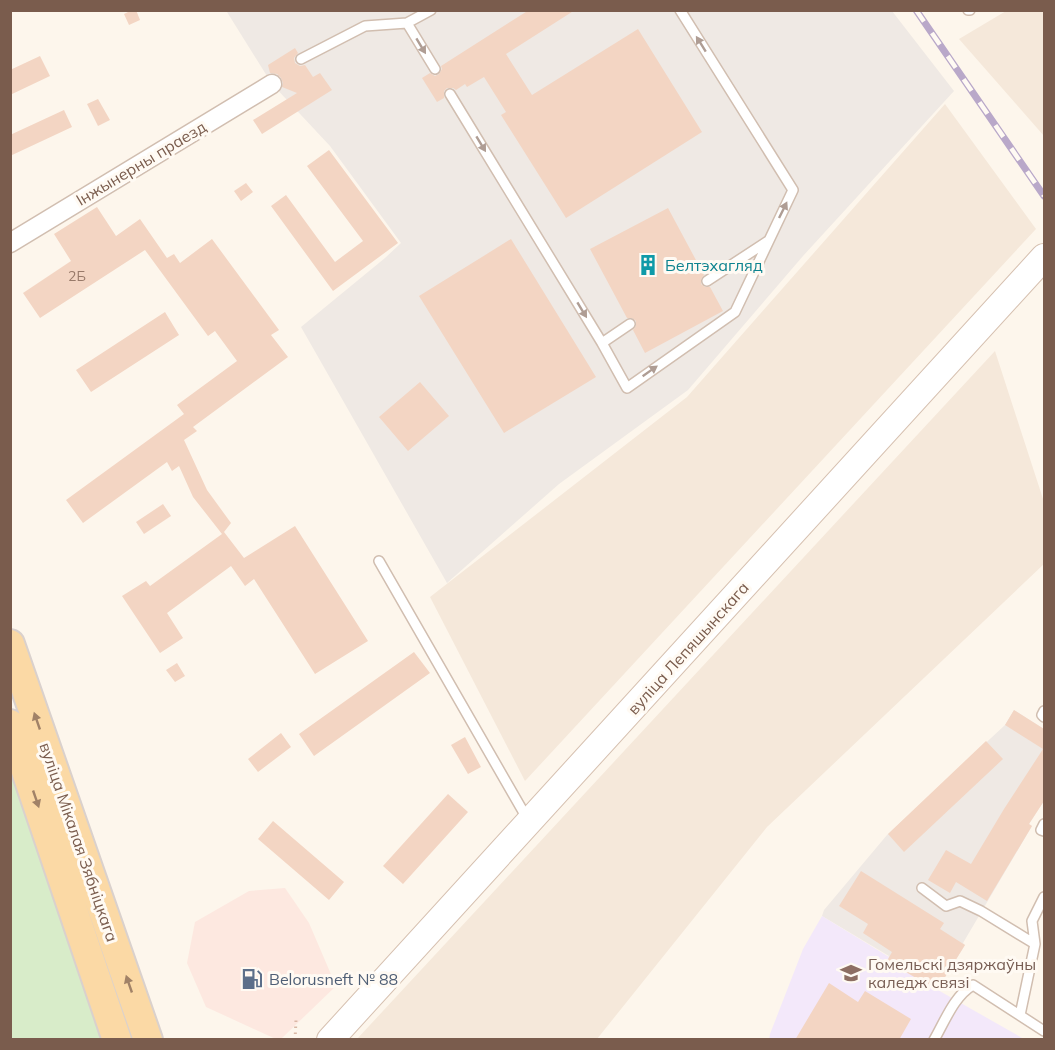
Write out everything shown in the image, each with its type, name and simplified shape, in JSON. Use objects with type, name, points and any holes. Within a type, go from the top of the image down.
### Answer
[{"type":"main road","name":"вуліца Лепяшынскага","points":[[330,1040],[1044,257]]},
{"type":"main road","name":"вуліца Мікалая Зябніцкага","points":[[10,644],[148,1040]]},
{"type":"main road","name":"вуліца Мікалая Зябніцкага","points":[[10,724],[117,1040]]},
{"type":"street","name":"Інжынерны праезд","points":[[10,243],[272,84]]},
{"type":"lane","points":[[301,58],[365,26],[407,23],[431,10]]},
{"type":"lane","points":[[450,94],[627,388],[735,312],[793,190],[680,10]]},
{"type":"lane","points":[[407,23],[435,69]]},
{"type":"lane","points":[[707,281],[768,241]]},
{"type":"lane","points":[[602,343],[630,324]]},
{"type":"lane","points":[[379,561],[529,822]]},
{"type":"lane","points":[[1044,711],[1042,715],[1044,717]]},
{"type":"lane","points":[[1044,824],[1041,830],[1044,831]]},
{"type":"lane","points":[[922,888],[946,906],[960,901],[967,904],[1035,944]]},
{"type":"lane","points":[[1020,1015],[1035,944],[1032,921],[1044,897]]},
{"type":"lane","points":[[934,1040],[956,1001],[965,990],[973,985],[1044,1031]]},
{"type":"path","points":[[296,1020],[296,1040]]},
{"type":"shaded area","points":[[229,10],[892,11],[954,91],[803,256],[688,390],[559,484],[447,583],[301,327],[401,243],[330,146],[272,84],[227,12]]},
{"type":"shaded area","points":[[1006,11],[1044,11],[1044,136],[959,39]]},
{"type":"shaded area","points":[[945,104],[1036,229],[525,781],[430,597],[687,397]]},
{"type":"shaded area","points":[[995,351],[1044,502],[1044,564],[767,827],[597,1039],[357,1039]]},
{"type":"shaded area","points":[[1014,710],[1044,729],[1044,801],[1029,824],[1032,826],[963,943],[965,945],[942,982],[887,961],[889,956],[822,916],[824,910],[887,835],[1005,725]]},
{"type":"shaded area","points":[[285,888],[309,923],[336,986],[278,1040],[206,1007],[187,963],[195,922],[249,891]]},
{"type":"shaded area","name":"Гомельскі дзяржаўны каледж связі","points":[[822,916],[889,957],[887,961],[1024,1039],[769,1040],[803,949]]},
{"type":"green space","points":[[10,762],[104,1039],[11,1039]]},
{"type":"building","points":[[136,10],[140,20],[129,25],[124,14]]},
{"type":"building","points":[[529,10],[575,10],[506,54],[532,95],[638,29],[702,132],[566,218],[501,115],[506,112],[484,77],[467,87],[465,84],[456,90],[447,88],[444,91],[444,98],[437,102],[422,78],[430,73],[435,76],[439,74],[441,66]]},
{"type":"building","points":[[295,48],[298,53],[294,58],[295,63],[300,66],[305,65],[313,77],[320,73],[332,90],[262,134],[253,120],[297,93],[282,87],[281,78],[277,74],[270,73],[268,65]]},
{"type":"building","points":[[40,56],[50,76],[10,95],[10,70]]},
{"type":"building","points":[[98,99],[110,120],[98,126],[87,104]]},
{"type":"building","points":[[64,110],[72,127],[10,156],[10,135]]},
{"type":"building","points":[[329,150],[398,243],[333,291],[271,206],[286,195],[335,262],[363,241],[307,166]]},
{"type":"building","points":[[246,183],[253,192],[241,201],[234,191]]},
{"type":"building","points":[[97,207],[116,236],[140,219],[167,258],[174,254],[180,263],[212,239],[279,330],[271,335],[288,357],[193,427],[197,431],[184,440],[207,490],[231,523],[224,532],[244,558],[295,526],[368,641],[315,674],[254,579],[245,586],[231,566],[167,613],[183,638],[160,653],[122,596],[146,581],[150,586],[222,534],[193,497],[179,466],[172,471],[167,462],[83,523],[66,500],[184,414],[177,405],[237,361],[215,331],[208,336],[145,250],[40,318],[23,293],[71,261],[54,234]]},
{"type":"building","name":"Белтэхагляд","points":[[668,208],[704,275],[701,284],[710,287],[723,311],[645,353],[633,330],[636,321],[627,318],[590,249]]},
{"type":"building","points":[[511,239],[596,377],[504,433],[419,296]]},
{"type":"building","points":[[165,312],[179,335],[91,392],[76,370]]},
{"type":"building","points":[[420,382],[449,416],[408,451],[379,417]]},
{"type":"building","points":[[163,504],[171,516],[144,534],[136,522]]},
{"type":"building","points":[[414,652],[430,673],[314,756],[299,734]]},
{"type":"building","points":[[177,663],[185,676],[175,682],[166,670]]},
{"type":"building","points":[[1014,710],[1044,729],[1044,801],[1029,824],[1032,826],[987,901],[956,882],[950,893],[928,880],[946,850],[971,864],[1043,749],[1005,725]]},
{"type":"building","points":[[281,733],[291,747],[258,772],[248,759]]},
{"type":"building","points":[[465,737],[481,767],[468,774],[451,745]]},
{"type":"building","points":[[986,741],[1003,759],[904,852],[888,834]]},
{"type":"building","points":[[448,794],[468,812],[403,884],[383,866]]},
{"type":"building","points":[[273,821],[344,882],[329,900],[258,839]]},
{"type":"building","points":[[861,871],[944,923],[940,929],[965,945],[942,982],[933,977],[928,985],[887,961],[892,952],[863,933],[868,924],[839,906]]},
{"type":"building","points":[[829,983],[858,1002],[865,991],[911,1019],[899,1040],[795,1040]]},
{"type":"railway","points":[[916,10],[1044,196]]},
{"type":"place","name":"Белтэхагляд","points":[[648,265]]},
{"type":"place","name":"Гомельскі дзяржаўны каледж связі","points":[[851,973]]},
{"type":"place","name":"Belorusneft № 88","points":[[252,979]]}]
